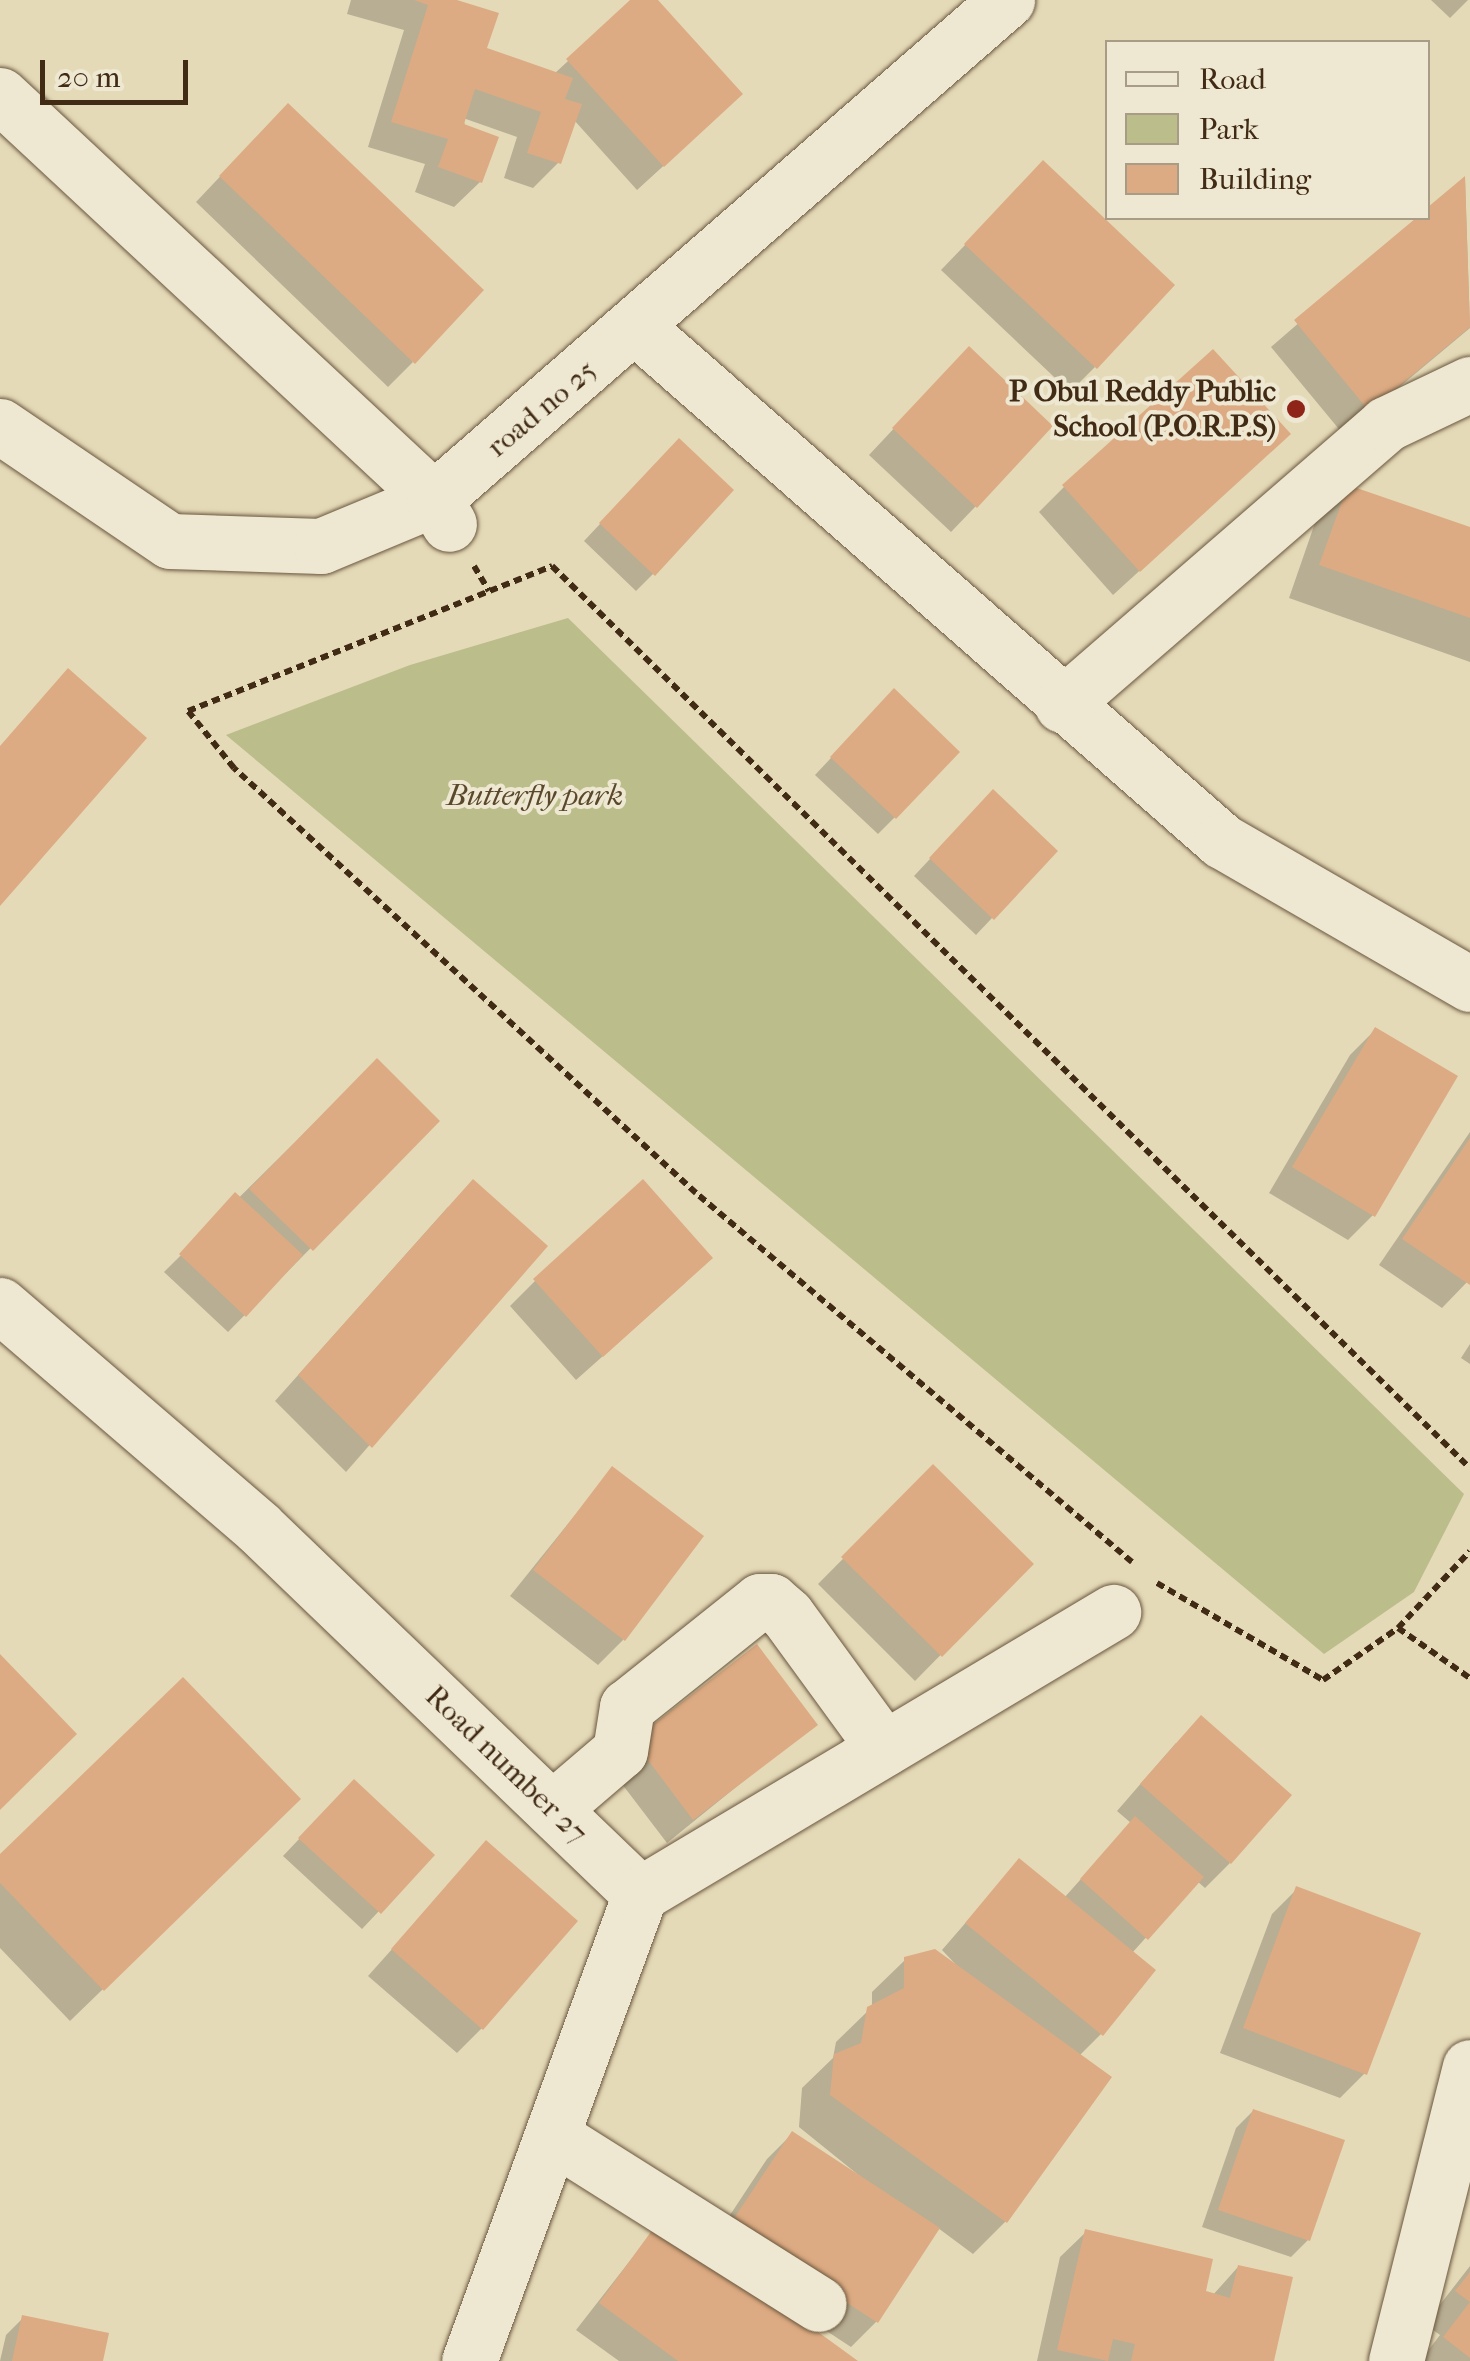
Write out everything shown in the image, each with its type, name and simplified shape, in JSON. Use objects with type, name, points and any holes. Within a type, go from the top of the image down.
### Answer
[{"type":"street","name":"road no 25","points":[[0,426],[170,540],[321,546],[442,512],[637,328],[1007,0]]},
{"type":"street","points":[[0,95],[442,512]]},
{"type":"street","points":[[637,328],[1062,706],[1222,841],[1470,984]]},
{"type":"street","points":[[1062,706],[1386,424],[1470,384]]},
{"type":"street","name":"Road number 27","points":[[0,1305],[258,1527],[640,1894]]},
{"type":"street","points":[[552,1809],[620,1751],[627,1707],[760,1601],[770,1601],[787,1615],[884,1748]]},
{"type":"street","points":[[469,2361],[640,1894],[1113,1612]]},
{"type":"street","points":[[1399,2359],[1470,2067]]},
{"type":"street","points":[[552,2136],[819,2304]]},
{"type":"path","points":[[1470,1468],[552,566],[188,710],[234,768],[696,1192],[1156,1582],[1323,1680],[1398,1628],[1470,1550]]},
{"type":"path","points":[[1398,1628],[1470,1678]]},
{"type":"green space","name":"Butterfly park","points":[[568,618],[1464,1494],[1414,1592],[1324,1654],[226,735],[410,665]]},
{"type":"building","points":[[414,0],[457,0],[499,13],[487,48],[573,78],[565,99],[582,104],[561,164],[527,153],[541,112],[475,89],[464,124],[499,137],[482,183],[438,167],[448,139],[391,122],[428,5]]},
{"type":"building","points":[[630,0],[658,0],[743,94],[664,167],[566,59]]},
{"type":"building","points":[[288,103],[484,290],[415,364],[219,176]]},
{"type":"building","points":[[1043,160],[1175,285],[1097,369],[964,244]]},
{"type":"building","points":[[1465,176],[1470,327],[1369,411],[1294,320],[1414,220],[1430,220],[1430,205]]},
{"type":"building","points":[[969,346],[1053,426],[977,508],[892,428]]},
{"type":"building","points":[[1213,349],[1291,434],[1140,572],[1062,485]]},
{"type":"building","points":[[679,438],[734,490],[655,576],[599,523]]},
{"type":"building","points":[[1348,485],[1470,527],[1470,618],[1319,565]]},
{"type":"building","points":[[68,668],[147,738],[0,906],[0,746]]},
{"type":"building","points":[[894,688],[960,752],[896,819],[830,757]]},
{"type":"building","points":[[993,789],[1058,851],[994,920],[929,858]]},
{"type":"building","points":[[1375,1027],[1458,1076],[1375,1217],[1292,1167]]},
{"type":"building","points":[[377,1058],[440,1121],[313,1251],[249,1189]]},
{"type":"building","points":[[1470,1138],[1470,1285],[1402,1239]]},
{"type":"building","points":[[473,1179],[548,1246],[372,1448],[298,1375]]},
{"type":"building","points":[[643,1179],[713,1258],[603,1357],[533,1279]]},
{"type":"building","points":[[235,1192],[303,1255],[246,1317],[179,1254]]},
{"type":"building","points":[[933,1464],[1034,1564],[942,1657],[841,1557]]},
{"type":"building","points":[[612,1466],[704,1536],[625,1641],[533,1570]]},
{"type":"building","points":[[757,1644],[818,1725],[693,1820],[633,1740]]},
{"type":"building","points":[[0,1654],[77,1734],[0,1810]]},
{"type":"building","points":[[183,1677],[301,1799],[104,1991],[0,1883],[0,1854]]},
{"type":"building","points":[[1201,1715],[1292,1795],[1231,1864],[1140,1784]]},
{"type":"building","points":[[354,1779],[435,1855],[381,1914],[298,1838]]},
{"type":"building","points":[[1135,1816],[1204,1877],[1148,1940],[1080,1879]]},
{"type":"building","points":[[486,1840],[578,1921],[483,2030],[391,1949]]},
{"type":"building","points":[[1019,1858],[1156,1970],[1103,2036],[965,1923]]},
{"type":"building","points":[[1296,1886],[1421,1933],[1367,2075],[1243,2028]]},
{"type":"building","points":[[935,1949],[1112,2077],[1007,2223],[830,2095],[834,2054],[861,2043],[867,2007],[904,1988],[904,1957]]},
{"type":"building","points":[[1253,2109],[1345,2140],[1310,2241],[1218,2210]]},
{"type":"building","points":[[792,2131],[940,2228],[878,2323],[729,2226]]},
{"type":"building","points":[[661,2218],[858,2361],[678,2361],[599,2303]]},
{"type":"building","points":[[1085,2229],[1213,2259],[1206,2291],[1230,2298],[1238,2265],[1293,2277],[1274,2361],[1131,2361],[1135,2344],[1113,2339],[1108,2361],[1057,2350]]},
{"type":"building","points":[[1470,2272],[1470,2302],[1455,2291]]},
{"type":"building","points":[[1470,2302],[1470,2358],[1443,2337]]},
{"type":"building","points":[[22,2315],[109,2333],[103,2361],[12,2361]]},
{"type":"place","name":"P Obul Reddy Public School (P.O.R.P.S)","points":[[1296,409]]}]
